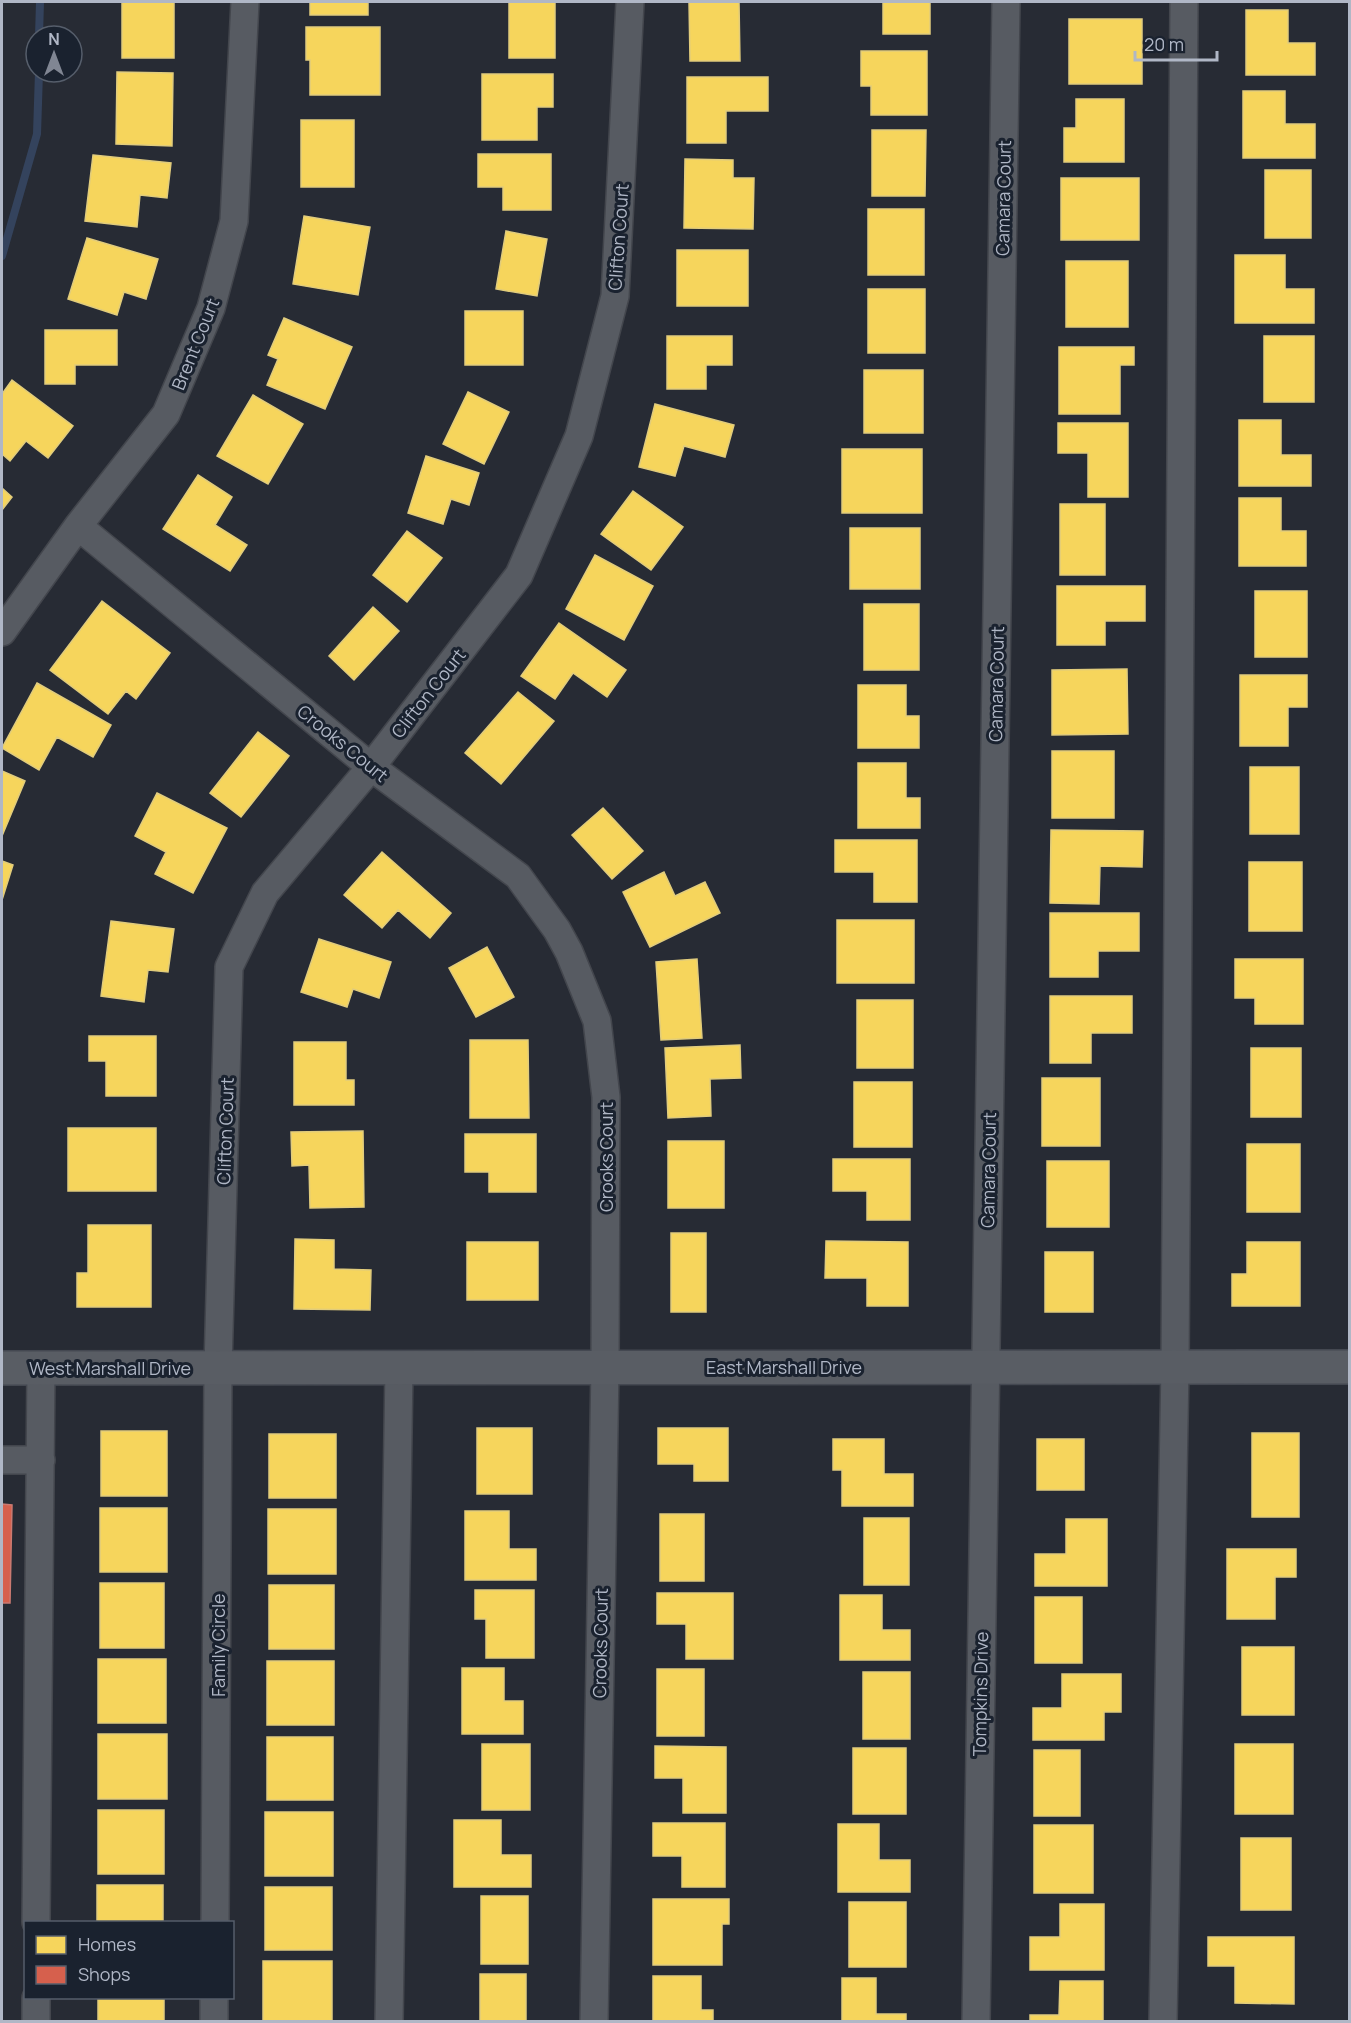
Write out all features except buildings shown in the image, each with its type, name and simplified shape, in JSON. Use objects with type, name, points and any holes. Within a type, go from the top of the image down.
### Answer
[{"type":"main road","name":"East Marshall Drive","points":[[218,1367],[1350,1367]]},
{"type":"main road","name":"West Marshall Drive","points":[[2,1368],[218,1367]]},
{"type":"street","name":"Brent Court","points":[[2,632],[78,526],[166,414],[211,308],[234,221],[245,2]]},
{"type":"street","name":"Clifton Court","points":[[218,1367],[229,967],[265,893],[371,767],[519,575],[579,436],[615,296],[630,2]]},
{"type":"street","name":"Camara Court","points":[[985,1367],[1006,2]]},
{"type":"street","points":[[1163,2022],[1175,1367],[1184,2]]},
{"type":"street","name":"Crooks Court","points":[[78,526],[371,767],[518,876],[557,930],[569,952],[597,1021],[606,1097],[605,1367],[594,2022]]},
{"type":"street","name":"Family Circle","points":[[215,1921],[218,1367]]},
{"type":"street","points":[[389,2022],[399,1367]]},
{"type":"street","name":"Tompkins Drive","points":[[976,2022],[985,1367]]},
{"type":"street","points":[[36,1921],[41,1368]]},
{"type":"street","points":[[2,1460],[40,1460]]},
{"type":"street","points":[[36,1999],[36,2022]]},
{"type":"street","points":[[214,1999],[214,2022]]},
{"type":"waterway","points":[[39,24],[40,2]]},
{"type":"waterway","points":[[2,256],[37,134],[39,84]]}]
